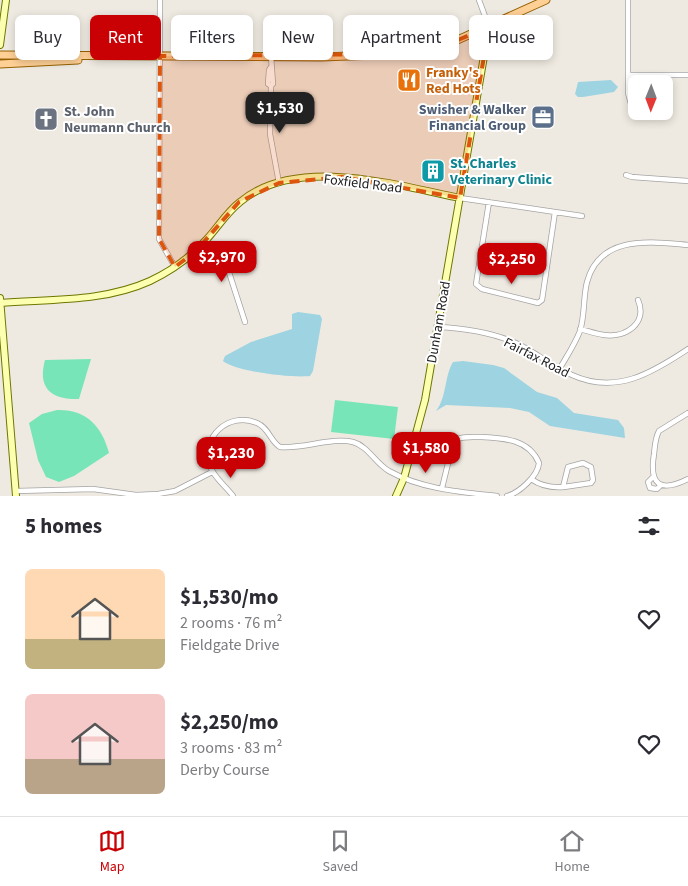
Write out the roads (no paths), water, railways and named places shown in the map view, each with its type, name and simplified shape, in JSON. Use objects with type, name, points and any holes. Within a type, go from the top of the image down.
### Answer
[{"type":"main road","points":[[514,15],[546,0]]},
{"type":"main road","points":[[333,55],[405,54],[453,42],[469,35]]},
{"type":"main road","points":[[0,55],[90,56]]},
{"type":"main road","points":[[161,56],[263,56]]},
{"type":"main road","points":[[0,64],[90,60]]},
{"type":"street","points":[[0,45],[6,0]]},
{"type":"street","points":[[160,0],[160,15]]},
{"type":"street","points":[[480,0],[485,15]]},
{"type":"street","points":[[628,0],[628,75]]},
{"type":"street","points":[[160,60],[159,239],[175,268]]},
{"type":"street","points":[[271,60],[271,67],[268,70],[268,84],[271,86],[270,134],[279,183]]},
{"type":"street","name":"Dunham Road","points":[[396,496],[404,478],[425,400],[483,60]]},
{"type":"street","points":[[673,75],[688,75]]},
{"type":"street","points":[[626,175],[688,181]]},
{"type":"street","name":"Foxfield Road","points":[[0,303],[89,297],[117,292],[148,282],[175,268],[206,240],[239,202],[257,191],[279,183],[314,177],[342,177],[460,198],[582,216]]},
{"type":"street","points":[[488,202],[475,279],[478,288],[538,303],[542,300],[555,212]]},
{"type":"street","points":[[206,240],[226,263],[244,322]]},
{"type":"street","points":[[560,368],[580,329],[588,280],[607,254],[625,244],[635,242],[688,245]]},
{"type":"street","points":[[480,250],[547,260]]},
{"type":"street","points":[[0,298],[16,493],[93,489],[136,495],[169,493],[212,472]]},
{"type":"street","points":[[580,329],[605,335],[626,333],[639,322],[642,314],[638,300]]},
{"type":"street","name":"Fairfax Road","points":[[438,327],[499,337],[514,342],[560,368],[589,380],[604,383],[623,382],[640,378],[688,349]]},
{"type":"street","points":[[688,413],[659,431],[652,462],[653,477],[661,485],[673,486],[688,479]]},
{"type":"street","points":[[233,496],[212,472],[208,446],[216,432],[230,422],[248,420],[267,430],[277,445],[284,448],[354,442],[367,451],[380,465],[404,478],[442,488],[497,496]]},
{"type":"street","points":[[442,488],[457,439],[467,436],[504,438],[523,444],[534,454],[539,463],[538,471],[532,478],[507,496]]},
{"type":"street","points":[[532,478],[542,485],[563,487],[593,482],[591,467],[583,463],[568,467],[563,487]]},
{"type":"street","points":[[653,477],[648,482],[650,488],[657,489],[661,485]]},
{"type":"water","points":[[611,80],[618,87],[614,92],[583,97],[578,97],[575,94],[578,82]]},
{"type":"water","points":[[298,312],[320,315],[322,319],[313,371],[310,376],[291,376],[252,371],[223,361],[225,356],[251,342],[292,329],[292,314]]},
{"type":"water","points":[[463,361],[504,368],[537,392],[557,398],[574,413],[618,420],[624,428],[625,438],[550,426],[529,412],[510,408],[446,405],[436,411],[442,400],[453,362]]},
{"type":"place","name":"Franky's Red Hots","points":[[409,80]]},
{"type":"place","name":"Swisher & Walker Financial Group","points":[[543,117]]},
{"type":"place","name":"St. John Neumann Church","points":[[46,119]]},
{"type":"place","name":"St. Charles Veterinary Clinic","points":[[433,171]]}]
